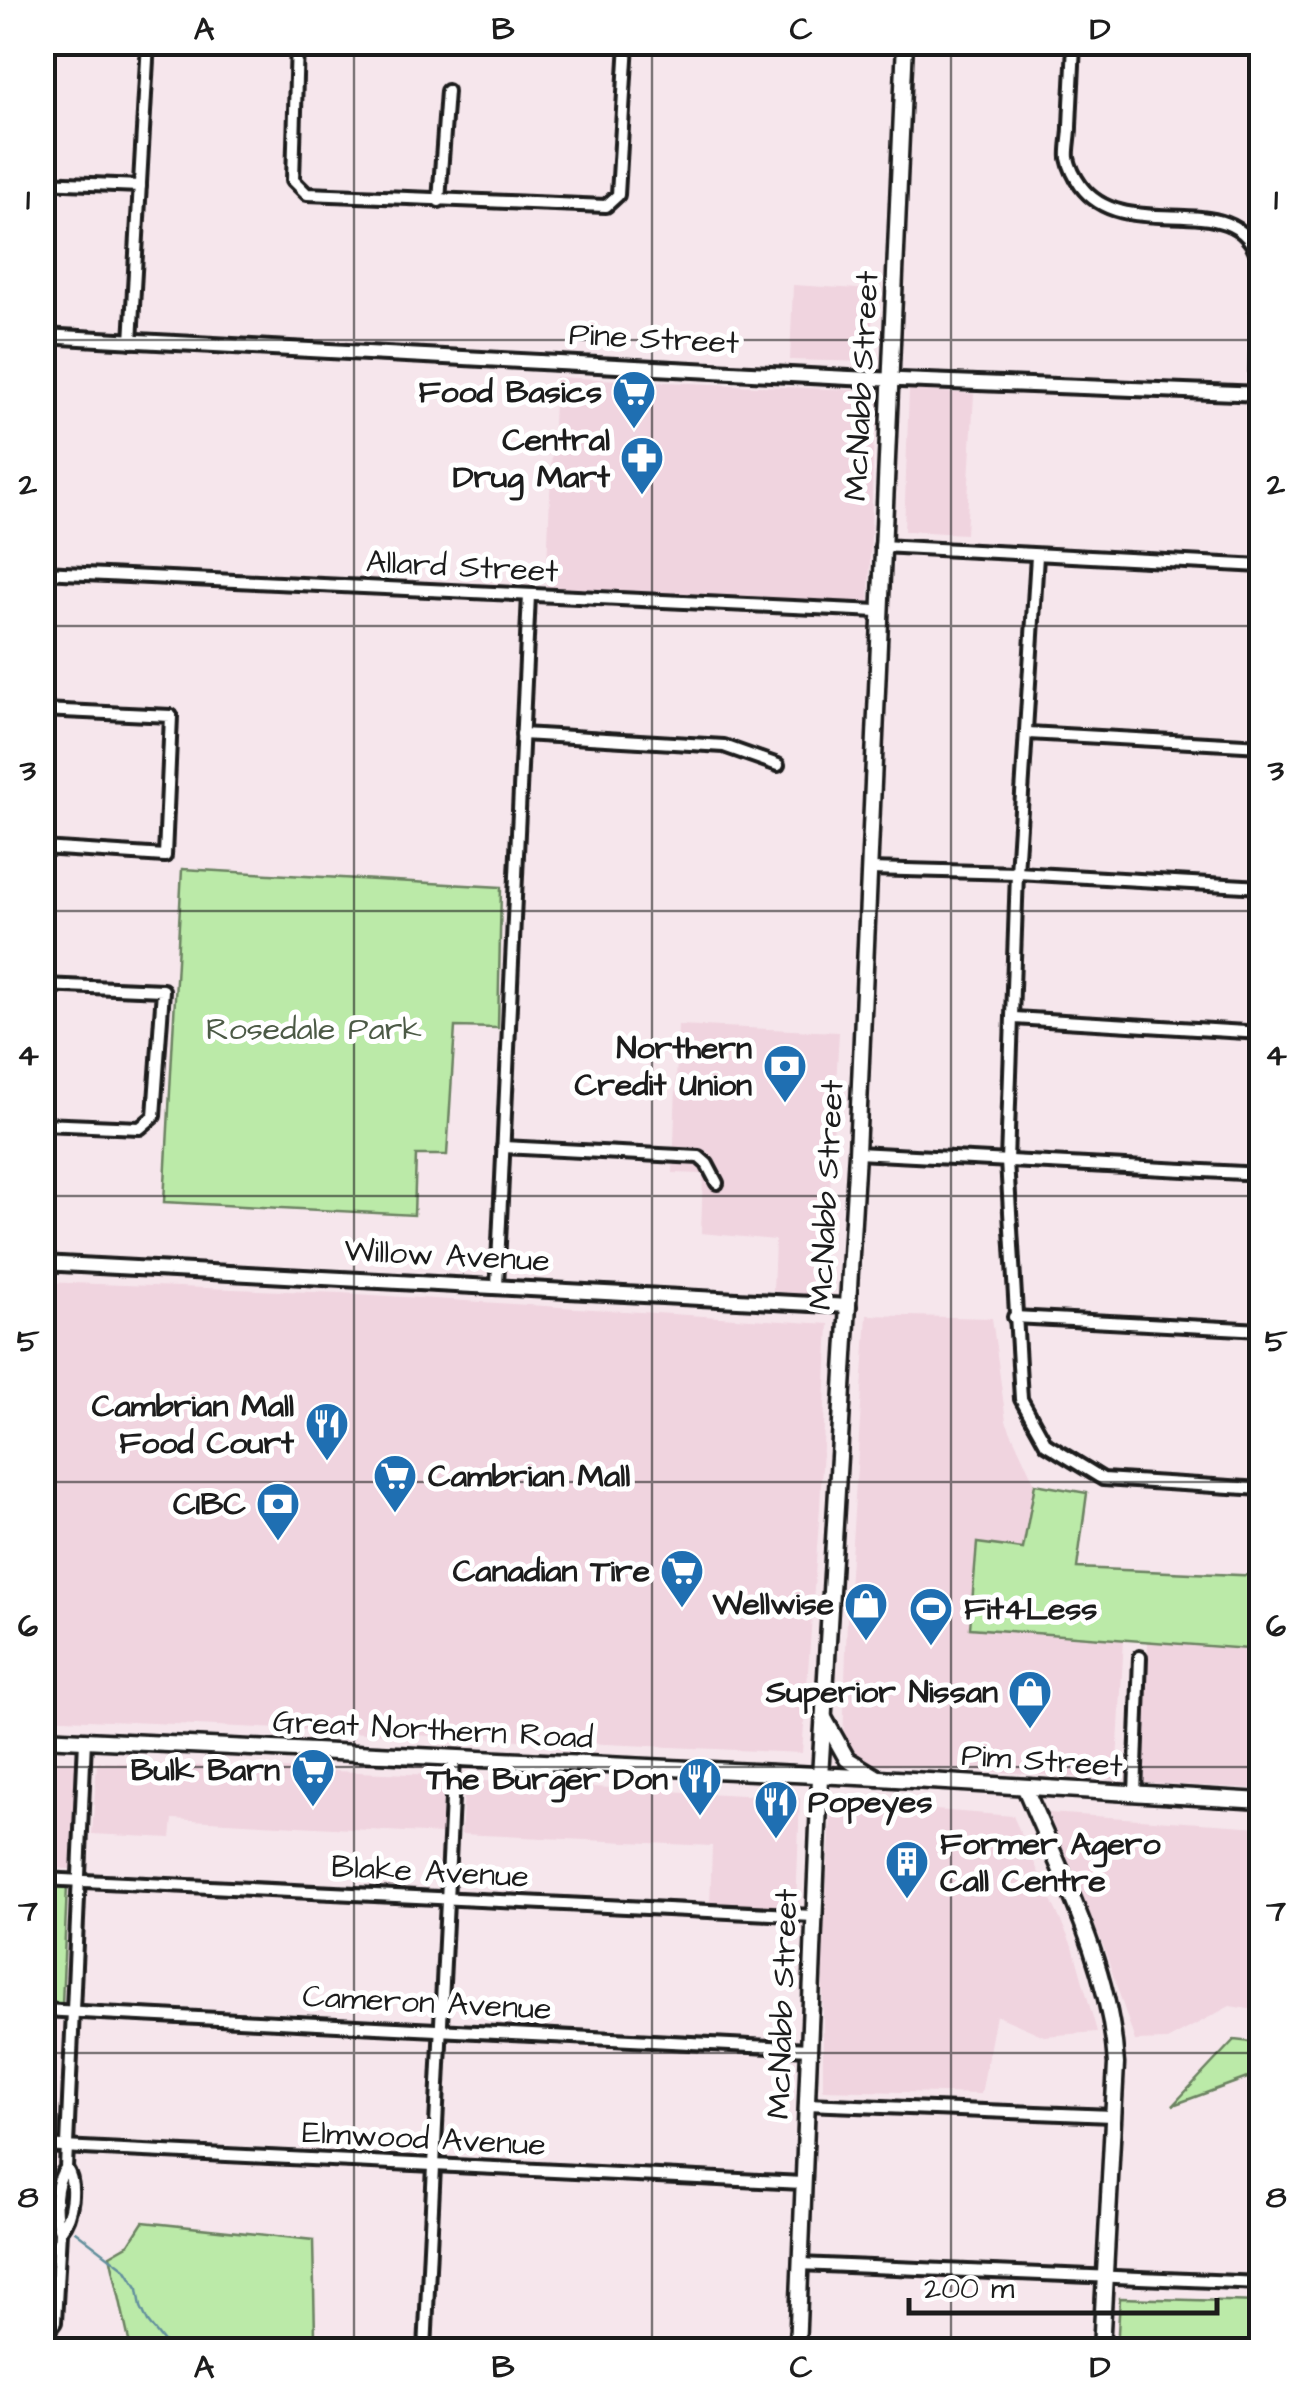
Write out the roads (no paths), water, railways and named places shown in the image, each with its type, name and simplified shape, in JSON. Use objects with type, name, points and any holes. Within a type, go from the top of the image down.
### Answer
[{"type":"main road","name":"McNabb Street","points":[[797,2350],[820,1777],[857,1153],[905,42]]},
{"type":"main road","points":[[824,1718],[847,1759],[879,1778]]},
{"type":"main road","name":"Great Northern Road","points":[[42,1738],[820,1777]]},
{"type":"main road","name":"Pim Street","points":[[820,1777],[1262,1801]]},
{"type":"main road","points":[[1026,1788],[1090,1940],[1114,2026],[1116,2064],[1101,2350]]},
{"type":"street","points":[[130,342],[148,42]]},
{"type":"street","points":[[297,42],[293,180],[307,194],[606,206],[618,195],[627,42]]},
{"type":"street","points":[[1074,42],[1068,158],[1084,190],[1102,208],[1131,214],[1204,218],[1230,225],[1256,246],[1260,261],[1259,394]]},
{"type":"street","points":[[1220,42],[1262,48]]},
{"type":"street","points":[[438,201],[446,91]]},
{"type":"street","points":[[42,182],[140,186]]},
{"type":"street","name":"Pine Street","points":[[42,336],[1259,394]]},
{"type":"street","points":[[882,546],[1262,566]]},
{"type":"street","points":[[1037,556],[1017,872],[1006,1161],[1021,1399],[1046,1444],[1103,1480],[1262,1489]]},
{"type":"street","name":"Allard Street","points":[[42,572],[878,611]]},
{"type":"street","points":[[497,1286],[529,596]]},
{"type":"street","points":[[42,710],[171,716],[165,856],[42,848]]},
{"type":"street","points":[[1028,733],[1262,746]]},
{"type":"street","points":[[522,734],[724,746],[778,765]]},
{"type":"street","points":[[868,869],[1017,872],[1262,886]]},
{"type":"street","points":[[42,984],[162,990],[154,1116],[140,1128],[42,1124]]},
{"type":"street","points":[[1014,1018],[1262,1032]]},
{"type":"street","points":[[503,1146],[699,1157],[708,1164],[716,1184]]},
{"type":"street","points":[[857,1153],[1262,1174]]},
{"type":"street","name":"Willow Avenue","points":[[42,1263],[849,1306]]},
{"type":"street","points":[[1014,1317],[1262,1330]]},
{"type":"street","points":[[1135,1794],[1140,1657]]},
{"type":"street","points":[[42,2340],[55,2322],[60,2231],[56,2220],[59,2177],[66,2168],[85,1740]]},
{"type":"street","points":[[425,2350],[454,1758]]},
{"type":"street","name":"Blake Avenue","points":[[42,1880],[814,1916]]},
{"type":"street","name":"Cameron Avenue","points":[[42,2010],[809,2049]]},
{"type":"street","points":[[806,2104],[1112,2116]]},
{"type":"street","name":"Elmwood Avenue","points":[[42,2146],[803,2183]]},
{"type":"street","points":[[42,2245],[59,2246]]},
{"type":"street","points":[[799,2264],[1262,2282]]},
{"type":"waterway","points":[[75,2231],[125,2269],[138,2289],[148,2322],[170,2350]]},
{"type":"place","name":"Food Basics","points":[[634,430]]},
{"type":"place","name":"Central Drug Mart","points":[[642,496]]},
{"type":"place","name":"Northern Credit Union","points":[[785,1104]]},
{"type":"place","name":"Cambrian Mall Food Court","points":[[327,1462]]},
{"type":"place","name":"Cambrian Mall","points":[[395,1514]]},
{"type":"place","name":"CIBC","points":[[278,1542]]},
{"type":"place","name":"Canadian Tire","points":[[682,1609]]},
{"type":"place","name":"Wellwise","points":[[866,1642]]},
{"type":"place","name":"Fit4Less","points":[[931,1647]]},
{"type":"place","name":"Superior Nissan","points":[[1030,1730]]},
{"type":"place","name":"Bulk Barn","points":[[313,1808]]},
{"type":"place","name":"The Burger Don","points":[[700,1817]]},
{"type":"place","name":"Popeyes","points":[[776,1840]]},
{"type":"place","name":"Former Agero Call Centre","points":[[907,1900]]},
{"type":"park label","name":"Rosedale Park","points":[[314,1029]]}]
